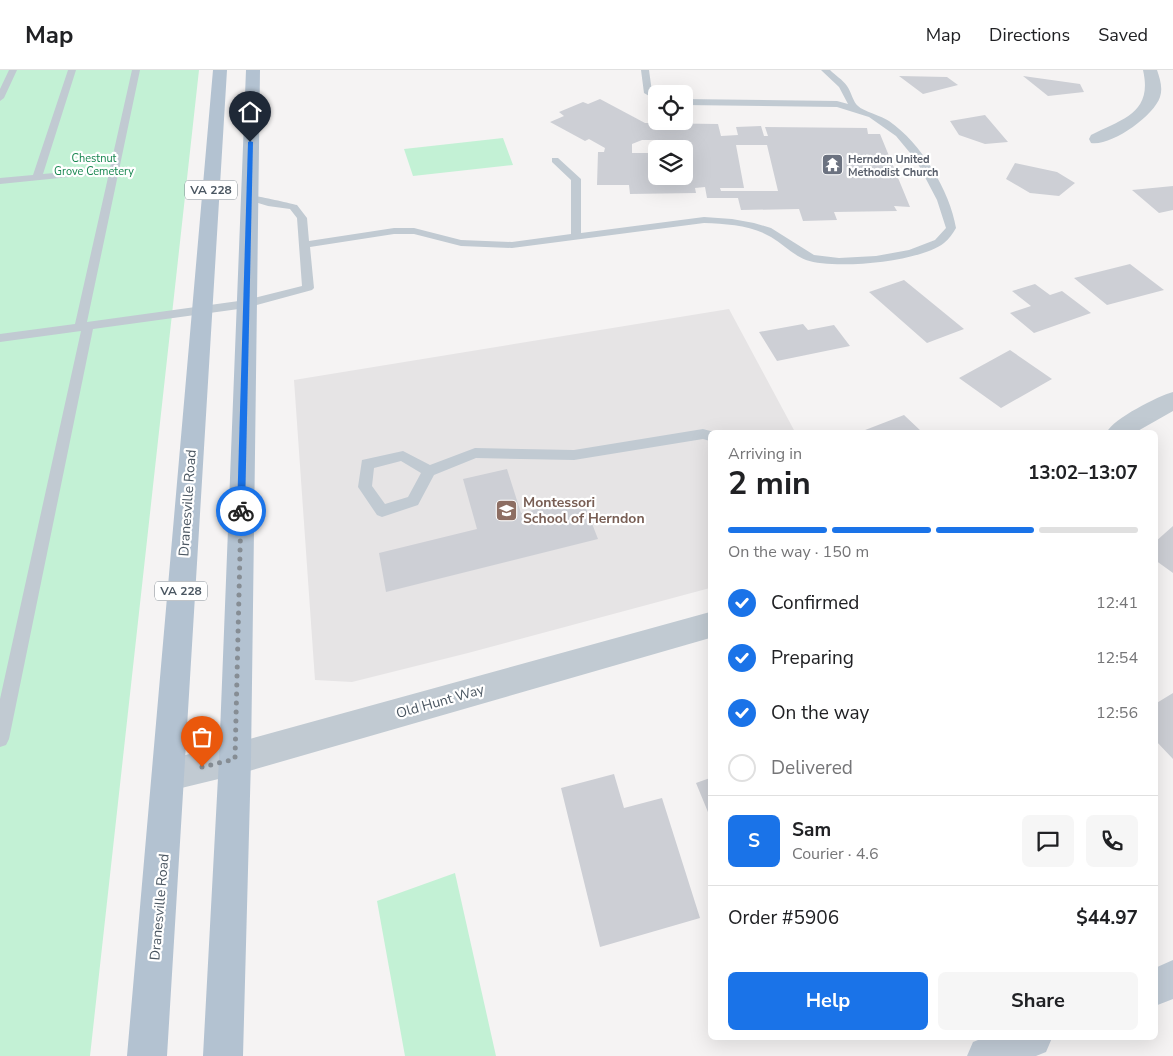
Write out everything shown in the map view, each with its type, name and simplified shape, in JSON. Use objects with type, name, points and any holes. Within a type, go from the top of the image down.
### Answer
[{"type":"main road","name":"Dranesville Road","points":[[147,1056],[220,70]]},
{"type":"main road","name":"VA 228","points":[[223,1056],[235,759],[253,70]]},
{"type":"main road","points":[[1158,986],[1173,979]]},
{"type":"main road","points":[[987,1056],[1027,1040]]},
{"type":"street","points":[[1097,139],[1143,114],[1155,96],[1154,80],[1150,70]]},
{"type":"street","points":[[1122,430],[1173,400]]},
{"type":"street","name":"Old Hunt Way","points":[[169,775],[235,759],[708,626]]},
{"type":"lane","points":[[0,98],[13,70]]},
{"type":"lane","points":[[37,177],[72,70]]},
{"type":"lane","points":[[0,739],[114,170],[136,70]]},
{"type":"lane","points":[[645,70],[648,93]]},
{"type":"lane","points":[[825,70],[843,86],[854,107]]},
{"type":"lane","points":[[304,245],[394,231],[414,231],[461,243],[512,245],[704,220],[730,221],[752,226],[775,235],[790,248],[808,257],[826,262],[851,262],[920,251],[940,242],[951,228],[950,216],[922,158],[890,125],[874,115],[854,107],[837,104],[693,102]]},
{"type":"lane","points":[[555,160],[576,180],[576,237]]},
{"type":"lane","points":[[0,181],[114,170]]},
{"type":"lane","points":[[0,338],[246,304],[308,288],[302,218],[293,207],[268,204],[249,197]]},
{"type":"lane","points":[[430,471],[403,456],[367,464],[365,488],[382,511],[413,500],[430,471],[475,453],[574,455],[703,434],[708,435]]},
{"type":"shaded area","name":"Montessori School of Herndon","points":[[729,309],[794,430],[708,430],[708,589],[352,682],[315,680],[294,380]]},
{"type":"green space","name":"Chestnut Grove Cemetery","points":[[0,70],[199,70],[90,1056],[0,1056]]},
{"type":"green space","points":[[503,138],[513,165],[413,176],[404,149]]},
{"type":"green space","points":[[455,873],[496,1056],[405,1056],[377,901]]},
{"type":"building","points":[[899,76],[947,77],[958,85],[923,94]]},
{"type":"building","points":[[1023,76],[1080,84],[1084,92],[1048,96]]},
{"type":"building","name":"Herndon United Methodist Church","points":[[600,99],[648,123],[648,130],[693,130],[693,124],[718,124],[721,136],[738,135],[736,127],[761,126],[764,136],[768,136],[765,127],[867,128],[868,134],[880,134],[910,207],[894,206],[897,211],[834,212],[837,220],[803,221],[799,209],[741,210],[738,198],[707,198],[705,187],[695,188],[696,193],[630,194],[629,185],[597,185],[598,152],[604,152],[605,148],[589,139],[585,141],[550,122],[564,116],[559,112],[583,102],[588,104]],"holes":[[[736,145],[767,145],[778,191],[721,191],[720,188],[744,188]]]},
{"type":"building","points":[[985,115],[1008,142],[985,144],[959,135],[950,121]]},
{"type":"building","points":[[1015,163],[1057,172],[1075,183],[1059,196],[1030,193],[1006,179]]},
{"type":"building","points":[[1173,186],[1173,210],[1159,213],[1132,190]]},
{"type":"building","points":[[1130,264],[1164,290],[1107,305],[1074,278]]},
{"type":"building","points":[[904,280],[964,329],[927,343],[869,292]]},
{"type":"building","points":[[1035,284],[1050,295],[1062,291],[1091,313],[1034,333],[1010,313],[1031,306],[1012,291]]},
{"type":"building","points":[[803,324],[808,330],[834,325],[850,346],[777,361],[759,332]]},
{"type":"building","points":[[1010,350],[1052,379],[1001,408],[959,378]]},
{"type":"building","points":[[904,415],[920,430],[865,430]]},
{"type":"building","points":[[507,469],[521,513],[582,498],[598,539],[386,592],[379,553],[477,529],[463,479]]},
{"type":"building","points":[[1173,526],[1173,573],[1158,562],[1158,539]]},
{"type":"building","points":[[1173,693],[1173,759],[1158,743],[1158,702]]},
{"type":"building","points":[[614,774],[624,808],[662,798],[700,918],[600,947],[561,788]]},
{"type":"building","points":[[708,779],[708,812],[696,783]]},
{"type":"way so far","points":[[202,767],[235,759],[241,511]]},
{"type":"place","name":"Herndon United Methodist Church","points":[[832,165]]},
{"type":"place","name":"Montessori School of Herndon","points":[[507,510]]},
{"type":"route","points":[[241,511],[250,142]]}]
